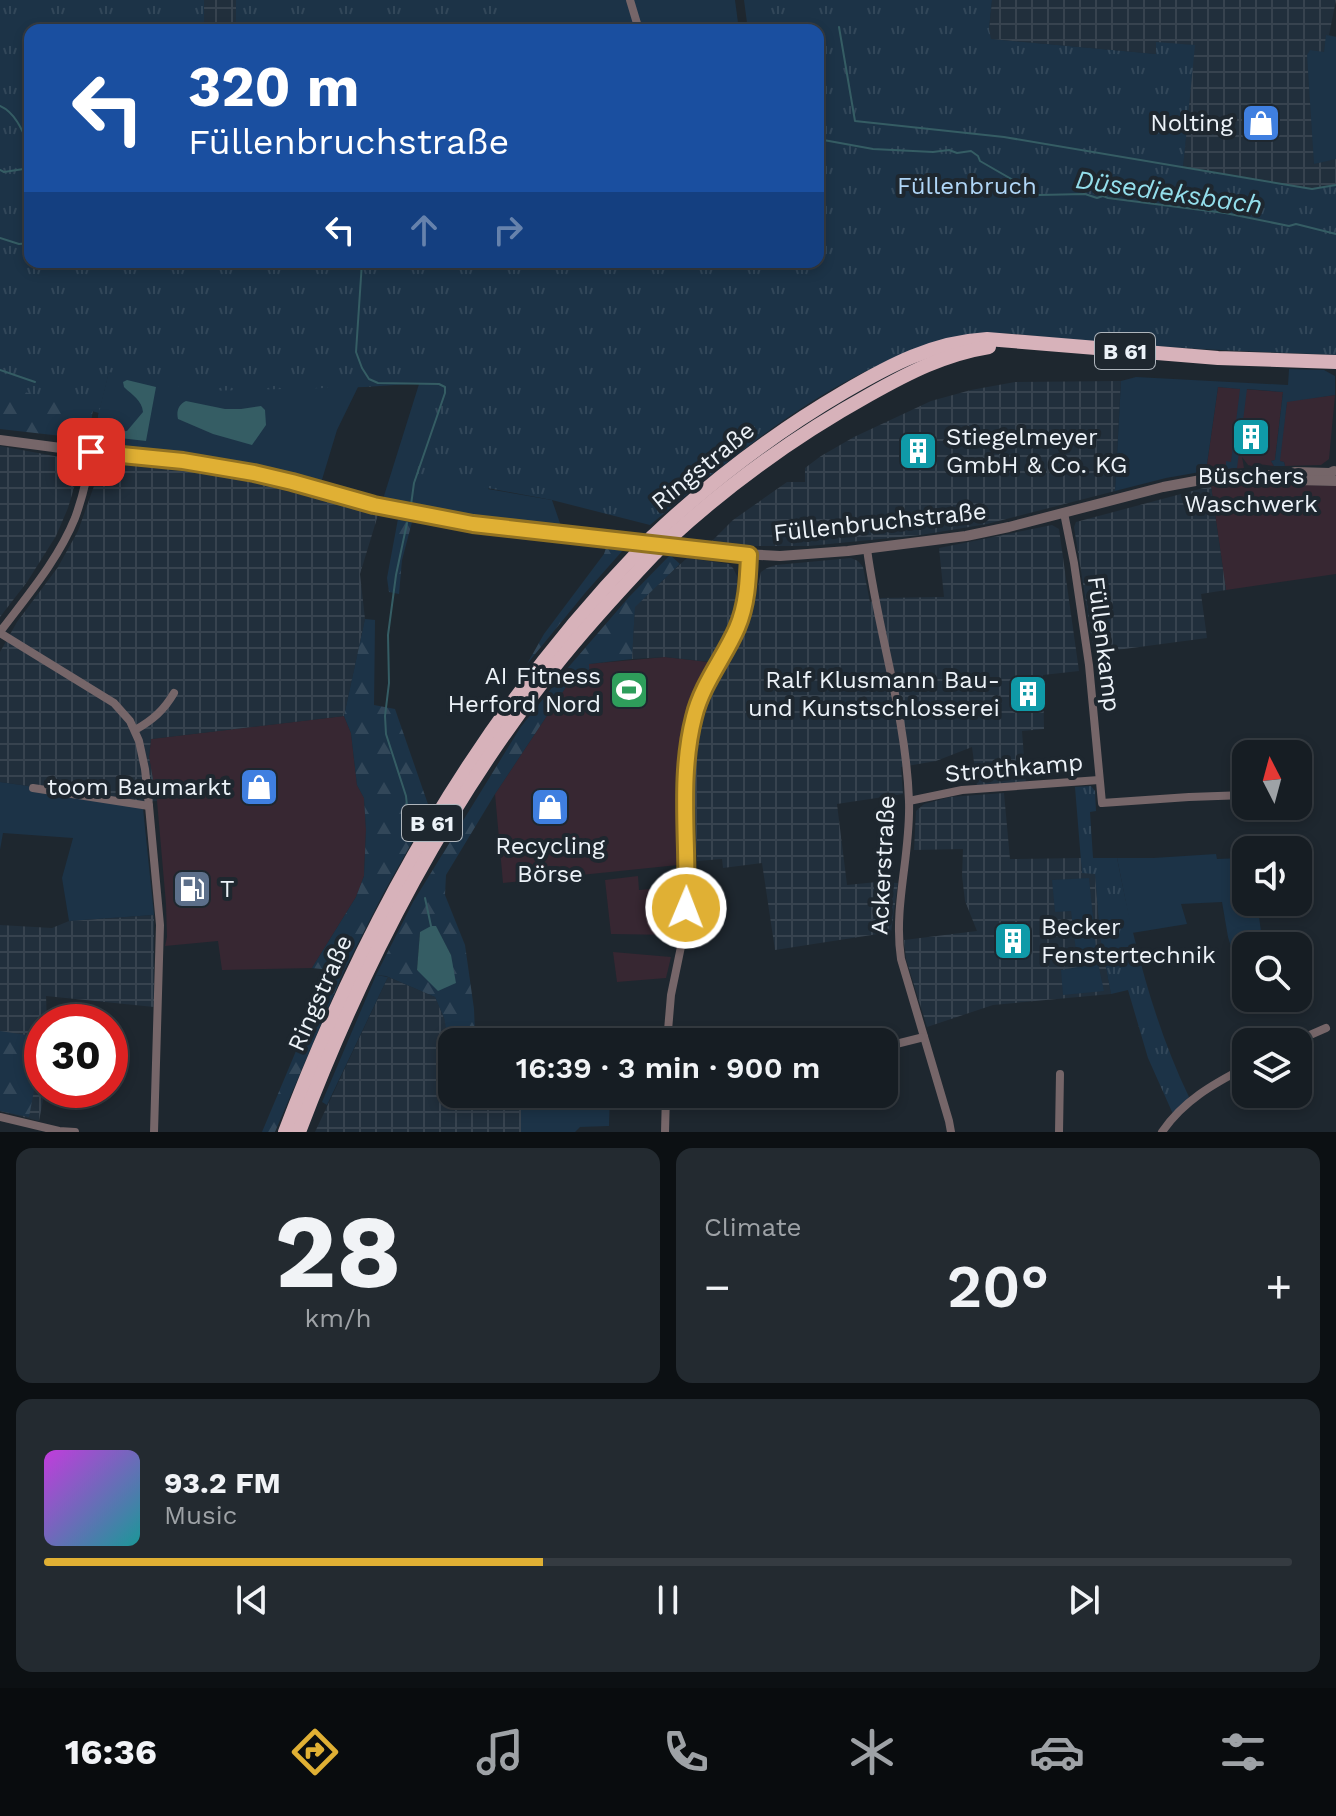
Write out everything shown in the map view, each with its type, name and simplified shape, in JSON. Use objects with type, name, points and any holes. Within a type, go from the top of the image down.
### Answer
[{"type":"highway","name":"Ringstraße","points":[[285,1132],[324,1032],[376,923],[455,785],[505,710],[607,583],[717,478],[759,446],[821,405],[899,362],[935,347],[968,340],[1204,357],[1336,362]]},
{"type":"highway","name":"Ringstraße","points":[[299,1132],[334,1044],[373,960],[442,832],[509,729],[550,673],[618,591],[698,513],[767,459],[834,415],[930,363],[968,350],[1033,344]]},
{"type":"street","points":[[630,0],[637,24]]},
{"type":"street","name":"Füllenbruchstraße","points":[[0,440],[183,461],[254,473],[374,505],[473,524],[749,555],[813,555],[966,536],[1201,480],[1241,475],[1336,472]]},
{"type":"street","points":[[91,452],[85,487],[66,537],[0,632],[114,703],[135,730],[142,751],[160,925],[154,1132]]},
{"type":"street","name":"Füllenkamp","points":[[1064,513],[1089,665],[1099,780]]},
{"type":"street","name":"Ackerstraße","points":[[867,549],[901,726],[909,801],[898,939],[901,959],[951,1132]]},
{"type":"street","points":[[668,1028],[686,908],[685,780],[688,748],[698,704],[738,626],[748,585],[749,555]]},
{"type":"street","points":[[135,730],[152,721],[174,693]]},
{"type":"street","name":"Strothkamp","points":[[909,801],[962,790],[1099,780],[1104,804],[1232,795]]},
{"type":"street","points":[[33,788],[149,806]]},
{"type":"street","points":[[1312,1034],[1326,1028]]},
{"type":"street","points":[[898,1044],[924,1037]]},
{"type":"street","points":[[1059,1132],[1060,1074]]},
{"type":"street","points":[[1162,1132],[1192,1099],[1232,1075]]},
{"type":"street","points":[[665,1132],[666,1108]]},
{"type":"street","points":[[0,1117],[47,1130],[75,1132]]},
{"type":"shaded area","points":[[204,0],[236,0],[236,24],[204,24]]},
{"type":"shaded area","points":[[992,0],[1336,0],[1329,35],[1336,37],[1336,185],[1312,189],[1183,168],[1194,45],[1156,43],[1156,54],[990,39]]},
{"type":"shaded area","points":[[127,380],[156,387],[146,441],[111,437],[115,432],[127,431],[143,412],[139,401],[124,387],[123,382]]},
{"type":"shaded area","points":[[1121,381],[1115,491],[987,524],[921,535],[809,546],[709,544],[733,520],[787,482],[805,482],[805,468],[821,456],[931,401],[1015,382]]},
{"type":"shaded area","points":[[1218,387],[1283,392],[1275,460],[1271,461],[1274,466],[1248,465],[1242,457],[1244,468],[1206,471]]},
{"type":"shaded area","points":[[1335,395],[1329,459],[1321,465],[1285,466],[1284,462],[1279,461],[1287,401]]},
{"type":"shaded area","points":[[186,401],[225,409],[261,406],[265,410],[266,425],[252,445],[213,434],[178,419],[179,408]]},
{"type":"shaded area","points":[[0,446],[60,457],[70,461],[77,470],[68,508],[56,536],[0,617]]},
{"type":"shaded area","points":[[115,462],[192,470],[261,482],[378,515],[360,574],[365,619],[344,716],[151,739],[149,757],[157,801],[139,802],[0,782],[0,652],[17,622],[58,567],[78,531],[99,472],[105,465]]},
{"type":"shaded area","points":[[1246,483],[1336,486],[1336,574],[1226,590],[1211,486]]},
{"type":"shaded area","points":[[1211,486],[1226,590],[1201,594],[1207,638],[1094,653],[1074,527],[1076,522]]},
{"type":"shaded area","points":[[1052,525],[1059,529],[1079,671],[1043,675],[1044,729],[1022,731],[1026,783],[977,786],[972,747],[936,761],[901,767],[903,794],[837,804],[847,885],[898,883],[891,932],[775,950],[762,863],[723,868],[722,859],[697,861],[696,739],[712,695],[752,613],[761,572],[776,565],[851,558],[863,567],[870,602],[882,598],[944,597],[939,548]]},
{"type":"shaded area","points":[[687,558],[729,564],[737,576],[736,611],[723,641],[711,662],[665,657],[632,659],[635,606]]},
{"type":"shaded area","points":[[665,657],[708,662],[686,712],[678,748],[675,790],[678,865],[503,883],[495,794],[568,684],[588,664]]},
{"type":"shaded area","points":[[344,716],[351,733],[357,785],[364,798],[364,876],[356,897],[312,968],[222,970],[218,941],[165,946],[166,904],[157,801],[149,757],[151,739]]},
{"type":"shaded area","points":[[1004,793],[1010,859],[1081,858],[1082,873],[1095,873],[1100,937],[1111,994],[993,1005],[927,1027],[906,959],[904,940],[977,931],[965,901],[963,849],[914,850],[916,811],[924,804],[950,797]]},
{"type":"shaded area","points":[[638,876],[639,890],[678,894],[674,935],[611,934],[605,880]]},
{"type":"shaded area","points":[[154,915],[154,1007],[46,996],[46,1004],[24,1004],[24,1108],[42,1108],[39,1121],[0,1111],[0,925],[52,928],[69,921]]},
{"type":"shaded area","points":[[436,926],[451,955],[456,983],[438,991],[417,970],[420,932]]},
{"type":"shaded area","points":[[613,952],[671,957],[666,978],[617,982]]},
{"type":"shaded area","points":[[388,977],[435,997],[444,1018],[446,1028],[438,1028],[438,1108],[521,1108],[521,1132],[315,1132]]},
{"type":"green space","name":"Füllenbruch","points":[[0,0],[204,0],[204,24],[24,24],[24,268],[824,268],[824,24],[747,24],[744,0],[992,0],[991,39],[1156,54],[1156,42],[1195,45],[1183,168],[1311,189],[1336,185],[1336,355],[1181,348],[1005,334],[965,336],[921,348],[837,386],[759,438],[650,525],[552,500],[440,479],[415,479],[440,382],[203,391],[109,372],[99,413],[0,385]]},
{"type":"green space","points":[[236,0],[735,0],[738,24],[236,24]]},
{"type":"green space","points":[[236,0],[502,0],[507,24],[236,24]]},
{"type":"green space","points":[[1326,35],[1336,37],[1336,159],[1314,164],[1307,55],[1310,50],[1324,52]]},
{"type":"green space","points":[[714,268],[744,268],[488,489],[552,500],[561,526],[482,517],[383,499],[419,384],[359,385],[337,430],[321,483],[273,469],[97,443],[98,415],[110,367]]},
{"type":"green space","points":[[0,296],[101,364],[88,439],[0,429]]},
{"type":"green space","points":[[1289,369],[1324,370],[1335,376],[1335,395],[1287,402],[1280,461],[1285,466],[1274,466],[1271,461],[1275,460],[1283,392],[1247,389],[1237,468],[1226,469],[1226,461],[1231,462],[1240,389],[1218,387],[1206,471],[1115,491],[1121,381],[1136,377],[1288,385]]},
{"type":"green space","points":[[398,519],[412,522],[402,560],[399,594],[389,592],[387,578]]},
{"type":"green space","points":[[606,548],[624,549],[527,664],[544,634]]},
{"type":"green space","points":[[670,555],[680,564],[635,607],[632,659],[589,664],[590,682],[568,684],[446,875],[445,895],[465,945],[475,1028],[446,1028],[435,997],[386,976],[376,975],[413,902],[520,728],[566,670]],"holes":[[[436,927],[451,955],[417,971],[420,932]]]},
{"type":"green space","points":[[365,619],[375,620],[374,705],[395,709],[430,810],[344,971],[275,1132],[262,1132],[330,970],[312,968],[356,897],[364,876],[364,798],[357,785],[351,733],[344,716]]},
{"type":"green space","points":[[0,782],[143,808],[154,915],[69,921],[62,878],[73,838],[3,833],[0,850]]},
{"type":"green space","points":[[1091,786],[1095,791],[1096,811],[1090,812],[1093,858],[1117,858],[1146,980],[1165,1040],[1189,1097],[1173,1114],[1148,1058],[1128,990],[1111,994],[1100,937],[1095,874],[1082,873],[1075,787]]},
{"type":"green space","points":[[1216,854],[1217,859],[1232,858],[1232,916],[1259,916],[1261,932],[1232,932],[1232,950],[1222,902],[1181,904],[1187,924],[1132,933],[1117,858]]},
{"type":"green space","points":[[1089,878],[1097,958],[1104,991],[1063,995],[1061,970],[1078,967],[1071,911],[1055,912],[1052,880]]},
{"type":"green space","points":[[376,975],[388,977],[327,1105],[322,1102]]},
{"type":"green space","points":[[0,1031],[24,1035],[24,1108],[31,1108],[29,1117],[0,1111]]},
{"type":"green space","points":[[521,1108],[610,1108],[609,1126],[580,1127],[575,1132],[521,1132]]},
{"type":"waterway","points":[[839,27],[855,121],[1004,137],[1312,189],[1336,185]]},
{"type":"waterway","points":[[0,106],[15,118],[24,134]]},
{"type":"waterway","name":"Düsedieksbach","points":[[824,140],[873,149],[971,151],[980,161],[1039,195],[1103,196],[1225,213],[1289,226],[1296,224],[1336,234]]},
{"type":"waterway","name":"Düsedieksbach","points":[[0,170],[24,169]]},
{"type":"waterway","points":[[0,238],[24,244]]},
{"type":"waterway","points":[[362,268],[356,352],[369,379],[378,383],[439,384],[445,387],[414,483],[411,505]]},
{"type":"waterway","points":[[0,370],[35,382]]},
{"type":"waterway","points":[[407,523],[388,635],[389,683],[385,716],[386,734],[406,796],[410,835]]},
{"type":"waterway","points":[[425,898],[431,926]]},
{"type":"place","name":"Nolting","points":[[1261,123]]},
{"type":"place","name":"Büschers Waschwerk","points":[[1251,437]]},
{"type":"place","name":"Stiegelmeyer GmbH & Co. KG","points":[[918,451]]},
{"type":"place","name":"AI Fitness Herford Nord","points":[[629,690]]},
{"type":"place","name":"Ralf Klusmann Bau- und Kunstschlosserei","points":[[1028,694]]},
{"type":"place","name":"toom Baumarkt","points":[[259,787]]},
{"type":"place","name":"Recycling Börse","points":[[550,807]]},
{"type":"place","name":"T","points":[[192,889]]},
{"type":"place","name":"Becker Fenstertechnik","points":[[1013,941]]},
{"type":"route","points":[[91,452],[183,461],[254,473],[402,512],[473,524],[749,555],[748,585],[738,626],[698,704],[685,763],[686,908]]}]
